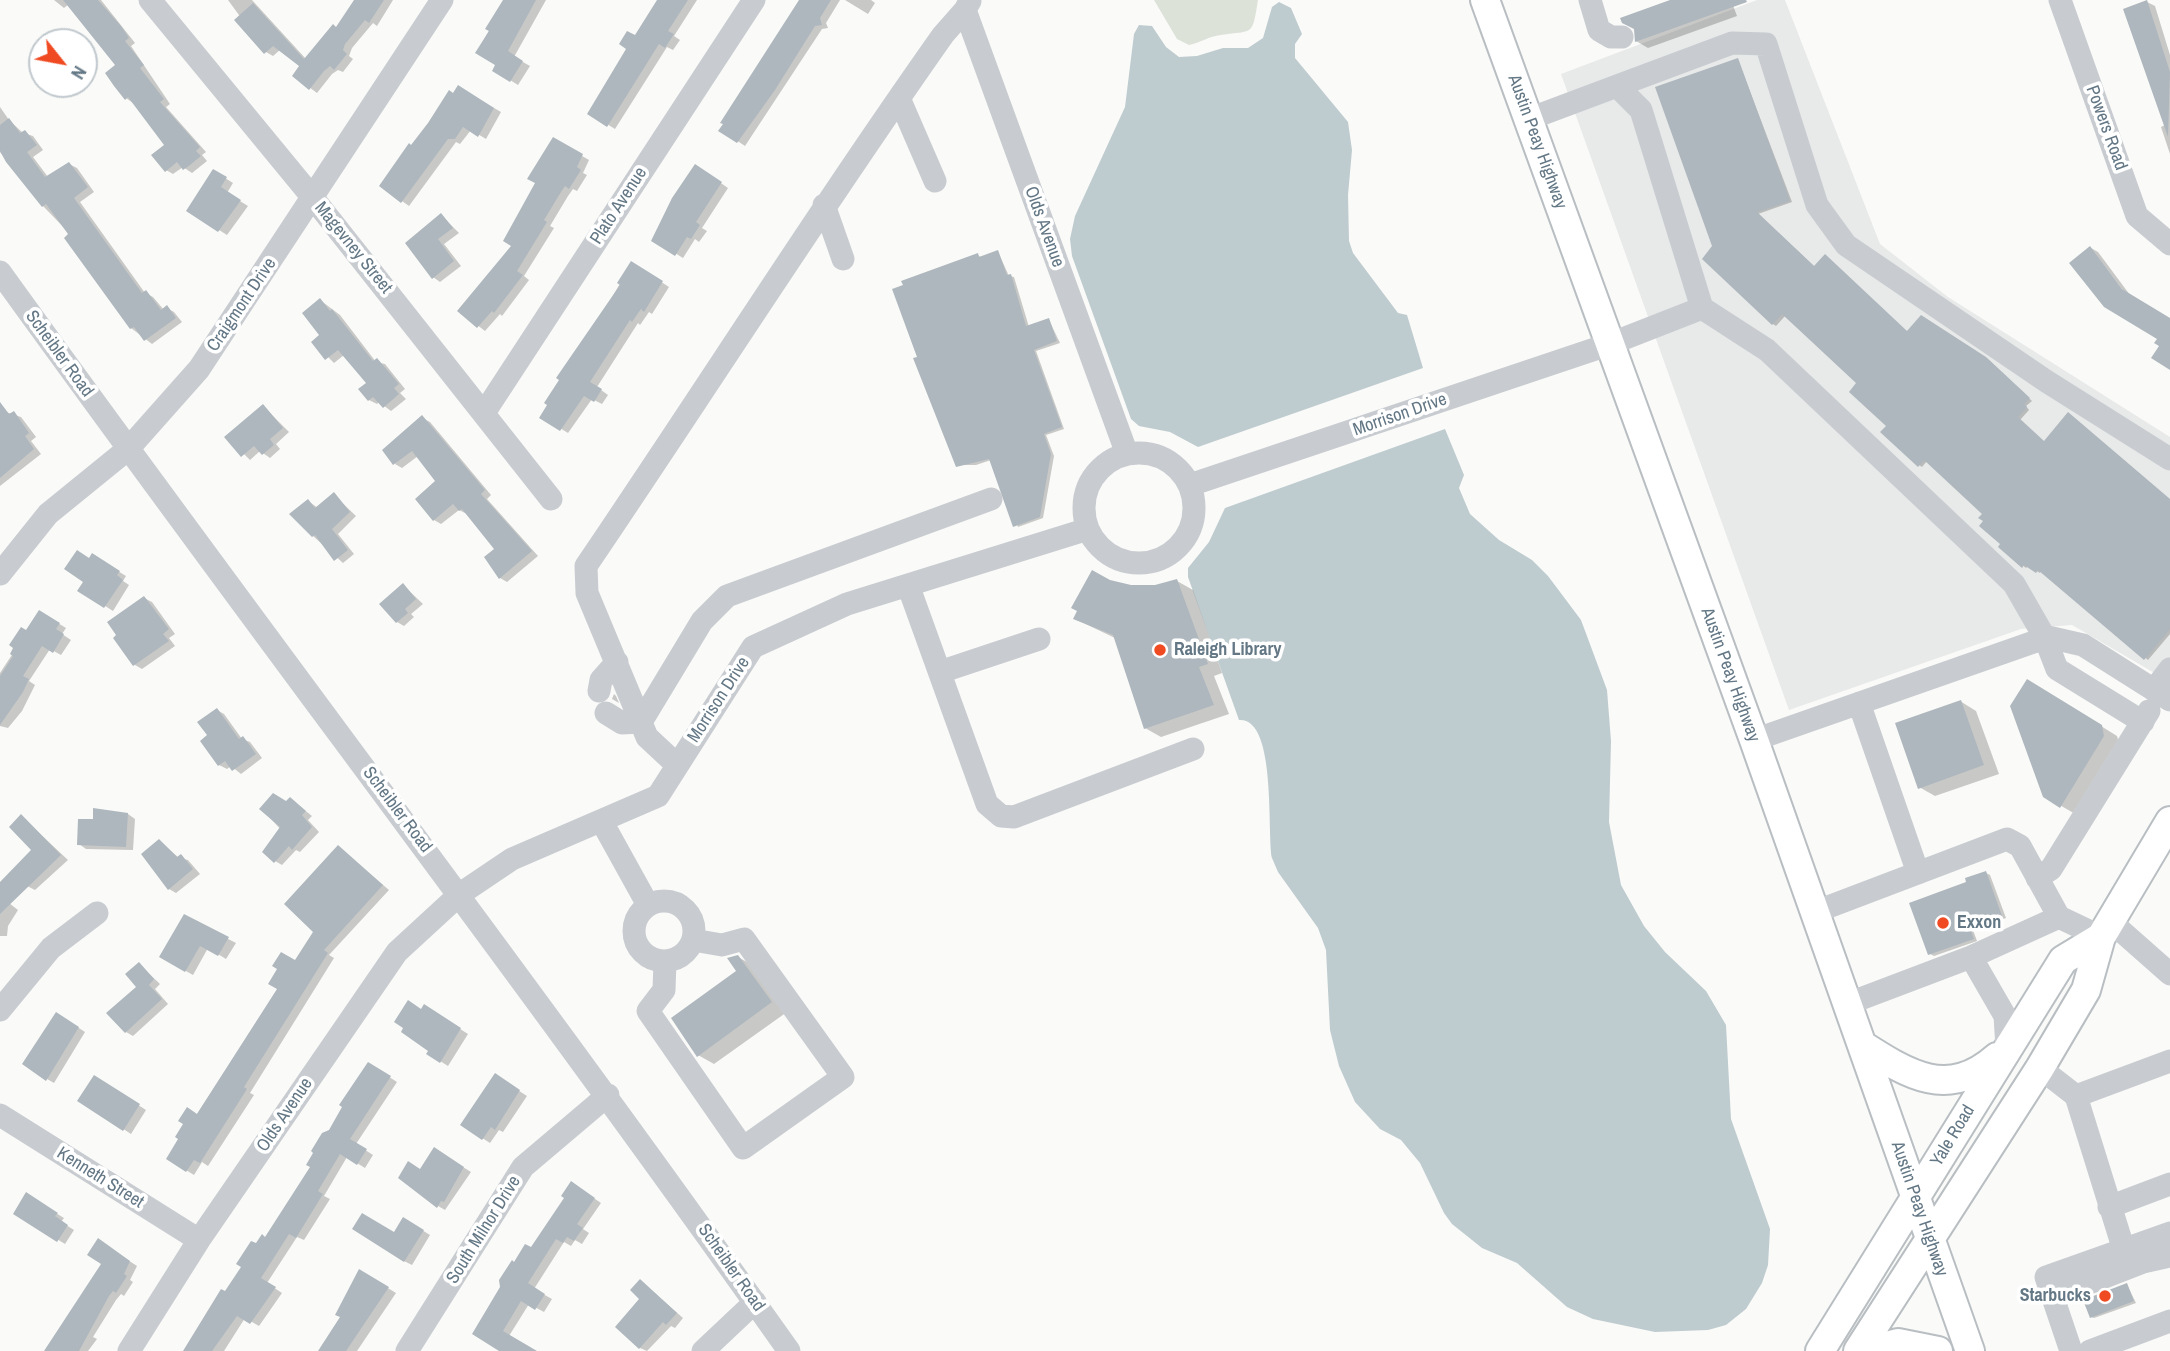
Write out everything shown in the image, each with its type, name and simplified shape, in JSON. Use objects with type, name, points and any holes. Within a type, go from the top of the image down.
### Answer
[{"type":"main road","name":"Austin Peay Highway","points":[[1485,0],[1754,740],[1929,1242],[1970,1351]]},
{"type":"main road","name":"Yale Road","points":[[1858,1351],[2040,1068],[2086,990],[2105,929],[2170,821]]},
{"type":"main road","name":"Yale Road","points":[[1820,1351],[2063,960],[2105,929]]},
{"type":"main road","points":[[1861,1045],[1901,1068],[1942,1080],[1964,1079],[1982,1070],[2007,1048]]},
{"type":"main road","points":[[1868,1351],[1898,1343],[1938,1351]]},
{"type":"street","name":"Magevney Street","points":[[150,0],[313,198],[551,499]]},
{"type":"street","name":"Craigmont Drive","points":[[0,574],[48,514],[128,449],[199,369],[442,0]]},
{"type":"street","name":"Plato Avenue","points":[[484,412],[754,0]]},
{"type":"street","name":"Powers Road","points":[[2060,0],[2137,216],[2170,244]]},
{"type":"street","points":[[1593,1],[1599,30],[1611,37],[1622,37]]},
{"type":"street","points":[[677,765],[647,737],[587,593],[586,565],[695,407],[824,205],[968,5]]},
{"type":"street","name":"Olds Avenue","points":[[968,5],[1126,454]]},
{"type":"street","points":[[1529,120],[1732,43],[1766,44],[1817,205],[1846,245],[2046,382],[2170,460]]},
{"type":"street","points":[[1617,86],[1642,110],[1702,309],[1767,350],[2014,584],[2045,638],[2057,668],[2143,722]]},
{"type":"street","points":[[899,98],[934,181]]},
{"type":"street","points":[[824,205],[843,259]]},
{"type":"street","name":"Scheibler Road","points":[[0,272],[128,449],[608,1095],[789,1351]]},
{"type":"street","name":"Morrison Drive","points":[[1190,485],[1610,344],[1702,309]]},
{"type":"street","points":[[1146,453],[1164,458],[1179,470],[1190,485],[1194,502],[1193,520],[1187,536],[1176,549],[1161,559],[1144,563],[1126,562],[1110,555],[1097,544],[1088,529],[1084,511],[1086,492],[1095,475],[1109,462],[1126,454],[1146,453]]},
{"type":"street","points":[[641,722],[702,621],[727,596],[991,499]]},
{"type":"street","name":"Morrison Drive","points":[[460,894],[512,859],[658,796],[753,647],[847,604],[1088,529]]},
{"type":"street","points":[[908,585],[988,804],[1002,816],[1014,817],[1193,749]]},
{"type":"street","points":[[1754,740],[2045,638],[2083,645],[2161,694]]},
{"type":"street","points":[[940,673],[1039,639]]},
{"type":"street","points":[[617,662],[601,680],[603,702],[622,723],[641,722]]},
{"type":"street","points":[[2037,878],[2051,869],[2161,694],[2170,669]]},
{"type":"street","points":[[1858,704],[1918,873]]},
{"type":"street","points":[[602,822],[648,905]]},
{"type":"street","points":[[1815,912],[2007,839],[2020,846],[2059,917]]},
{"type":"street","name":"Olds Avenue","points":[[129,1351],[199,1241],[397,952],[460,894]]},
{"type":"street","points":[[666,900],[683,907],[693,922],[693,940],[682,955],[665,961],[646,956],[635,940],[636,920],[648,905],[666,900]]},
{"type":"street","points":[[0,1010],[51,948],[97,913]]},
{"type":"street","points":[[1847,1004],[1970,957],[2059,917],[2105,929],[2170,974]]},
{"type":"street","points":[[665,961],[664,990],[648,1011],[743,1147],[843,1077],[744,939],[723,946],[693,940]]},
{"type":"street","points":[[1970,957],[2005,1016],[2007,1048]]},
{"type":"street","points":[[2076,1096],[2169,1067]]},
{"type":"street","points":[[2040,1068],[2076,1096],[2123,1247]]},
{"type":"street","name":"South Milnor Drive","points":[[407,1351],[523,1167],[608,1095]]},
{"type":"street","name":"Kenneth Street","points":[[0,1115],[199,1241]]},
{"type":"street","points":[[2109,1207],[2170,1184]]},
{"type":"street","points":[[2071,1351],[2046,1277],[2123,1247],[2170,1233]]},
{"type":"street","points":[[2053,1297],[2143,1262],[2170,1256]]},
{"type":"street","points":[[703,1351],[755,1302]]},
{"type":"street","points":[[2090,1351],[2170,1321]]},
{"type":"shaded area","points":[[1154,0],[1258,0],[1250,30],[1189,45],[1177,39]]},
{"type":"shaded area","points":[[1757,0],[1785,0],[1880,244],[1948,297],[2170,437],[2170,682],[2072,625],[2021,629],[1789,710],[1561,74]]},
{"type":"shaded area","points":[[1279,2],[1291,8],[1302,34],[1295,44],[1295,58],[1348,122],[1352,150],[1348,195],[1349,241],[1353,253],[1398,313],[1407,315],[1423,368],[1198,447],[1170,432],[1139,426],[1131,419],[1072,256],[1070,239],[1075,216],[1125,107],[1134,34],[1139,25],[1152,26],[1166,47],[1179,57],[1197,56],[1223,48],[1248,48],[1263,38],[1272,7]]},
{"type":"shaded area","points":[[1445,429],[1464,475],[1459,488],[1470,514],[1499,540],[1532,560],[1548,576],[1581,620],[1607,690],[1611,741],[1609,822],[1621,885],[1644,926],[1665,952],[1706,991],[1726,1025],[1731,1119],[1770,1229],[1768,1265],[1762,1283],[1746,1309],[1726,1325],[1708,1330],[1655,1332],[1593,1319],[1567,1307],[1517,1263],[1482,1248],[1452,1224],[1420,1163],[1401,1140],[1380,1129],[1355,1102],[1339,1066],[1330,1030],[1326,950],[1318,928],[1278,872],[1272,858],[1265,755],[1251,724],[1239,720],[1188,577],[1188,568],[1209,542],[1225,508]]},
{"type":"building","points":[[63,0],[98,0],[121,26],[129,38],[125,41],[144,65],[140,68],[164,99],[160,102],[200,147],[196,151],[201,156],[183,170],[177,162],[165,172],[151,155],[164,145],[128,97],[125,100],[105,73],[115,65],[98,44],[98,28],[85,28]]},
{"type":"building","points":[[354,0],[384,0],[369,23],[365,20],[345,44],[343,50],[347,54],[334,70],[330,66],[309,90],[292,76],[299,66],[273,46],[264,54],[234,20],[253,3],[304,59],[333,24],[336,27]]},
{"type":"building","points":[[503,0],[536,0],[508,51],[523,61],[510,82],[492,71],[495,65],[475,53],[489,31],[485,29]]},
{"type":"building","points":[[657,0],[688,0],[668,31],[674,34],[665,48],[659,44],[607,127],[587,114],[626,49],[619,44],[627,31],[635,35]]},
{"type":"building","points":[[799,0],[831,0],[820,18],[822,25],[815,26],[775,90],[737,143],[718,131],[723,124],[720,123]]},
{"type":"building","points":[[1670,0],[1747,2],[1635,42],[1634,29],[1622,23],[1620,18]]},
{"type":"building","points":[[2147,0],[2170,72],[2168,137],[2123,9]]},
{"type":"building","points":[[1738,58],[1790,201],[1757,212],[1814,266],[1825,254],[1907,331],[1921,315],[1986,357],[2030,398],[2024,404],[2027,407],[2018,417],[2044,441],[2068,412],[2170,499],[2170,629],[2144,660],[2038,570],[2036,573],[2024,565],[2022,568],[1998,547],[2000,544],[1979,526],[1983,521],[1978,518],[1982,514],[1924,460],[1918,467],[1880,432],[1886,426],[1849,392],[1856,383],[1782,314],[1772,325],[1702,259],[1712,246],[1655,87]]},
{"type":"building","points":[[458,85],[494,108],[478,137],[463,127],[455,139],[448,139],[401,203],[379,186],[409,143],[411,145],[428,123],[449,90],[453,93]]},
{"type":"building","points":[[9,118],[20,133],[25,130],[37,145],[27,152],[45,177],[69,162],[88,187],[74,198],[142,293],[146,290],[161,310],[167,305],[176,318],[144,341],[134,327],[130,329],[64,238],[68,234],[46,204],[42,207],[6,162],[0,151],[0,125]]},
{"type":"building","points":[[553,137],[583,154],[577,167],[581,170],[569,189],[565,186],[544,220],[547,222],[517,271],[523,275],[494,313],[492,311],[477,328],[457,311],[511,246],[503,241],[535,183],[527,179]]},
{"type":"building","points":[[695,164],[722,182],[696,222],[700,225],[691,239],[687,237],[675,256],[651,241],[672,198]]},
{"type":"building","points":[[213,169],[227,177],[221,187],[241,200],[218,232],[186,211]]},
{"type":"building","points":[[441,213],[453,228],[438,239],[454,261],[432,279],[405,243]]},
{"type":"building","points":[[2090,246],[2122,289],[2170,318],[2170,370],[2151,358],[2159,346],[2154,343],[2157,339],[2104,307],[2069,263]]},
{"type":"building","points":[[998,250],[1007,275],[1011,274],[1026,326],[1049,318],[1057,341],[1034,350],[1062,427],[1044,434],[1051,454],[1040,517],[1013,527],[989,459],[956,467],[913,358],[917,357],[892,289],[903,285],[901,281],[978,253],[979,257]]},
{"type":"building","points":[[631,261],[663,281],[644,312],[641,309],[632,322],[630,320],[590,382],[602,389],[594,402],[584,396],[560,431],[539,418],[547,405],[544,403],[559,380],[556,378],[620,285],[617,283]]},
{"type":"building","points":[[320,298],[330,311],[332,309],[373,361],[377,358],[399,384],[394,388],[399,394],[383,408],[373,397],[368,401],[358,389],[366,383],[338,350],[325,360],[311,342],[319,335],[302,313]]},
{"type":"building","points":[[0,402],[9,414],[14,411],[29,433],[25,436],[34,449],[0,478]]},
{"type":"building","points":[[263,404],[283,428],[270,439],[274,445],[262,455],[254,446],[241,457],[224,437]]},
{"type":"building","points":[[422,415],[485,490],[481,494],[532,551],[499,579],[484,557],[494,549],[462,509],[459,511],[453,504],[433,521],[415,499],[435,481],[412,451],[393,465],[382,450]]},
{"type":"building","points":[[334,492],[350,512],[332,529],[348,550],[334,561],[315,535],[312,537],[289,514],[308,499],[315,508]]},
{"type":"building","points":[[77,550],[89,558],[92,553],[120,571],[117,575],[123,580],[104,608],[77,591],[83,582],[64,569]]},
{"type":"building","name":"Raleigh Library","points":[[1092,570],[1110,580],[1131,585],[1155,585],[1177,579],[1208,664],[1199,667],[1214,705],[1144,729],[1113,635],[1073,619],[1077,611],[1071,608]]},
{"type":"building","points":[[403,583],[416,599],[405,609],[408,613],[396,623],[379,604]]},
{"type":"building","points":[[144,596],[169,629],[163,634],[169,641],[133,666],[113,638],[116,635],[107,622]]},
{"type":"building","points":[[39,610],[60,623],[56,629],[64,634],[53,653],[42,646],[23,676],[29,679],[23,692],[0,725],[0,676],[13,656],[10,654],[13,648],[9,645],[21,627],[26,630]]},
{"type":"building","points":[[2027,679],[2102,725],[2104,736],[2060,808],[2043,797],[2010,706]]},
{"type":"building","points":[[1961,700],[1984,765],[1918,789],[1895,723]]},
{"type":"building","points":[[217,708],[239,739],[243,736],[256,754],[232,771],[225,761],[218,766],[200,741],[207,735],[197,722]]},
{"type":"building","points":[[273,793],[286,801],[290,797],[306,811],[302,815],[312,827],[292,850],[289,846],[274,863],[262,852],[280,827],[259,809]]},
{"type":"building","points":[[93,808],[128,813],[126,847],[77,845],[78,819],[93,819]]},
{"type":"building","points":[[21,814],[61,855],[0,914],[0,882],[31,850],[9,827]]},
{"type":"building","points":[[159,839],[177,857],[181,854],[193,869],[168,890],[141,854]]},
{"type":"building","points":[[338,845],[383,885],[324,950],[328,953],[244,1087],[247,1089],[200,1163],[194,1160],[186,1172],[166,1159],[183,1124],[178,1121],[187,1107],[197,1114],[277,989],[268,984],[277,969],[272,966],[281,952],[295,960],[313,932],[284,904]]},
{"type":"building","name":"Exxon","points":[[1986,871],[2002,916],[1970,928],[1974,939],[1928,955],[1909,903],[1966,882],[1965,878]]},
{"type":"building","points":[[184,914],[229,937],[218,956],[200,946],[185,972],[159,957]]},
{"type":"building","points":[[738,955],[772,1002],[697,1057],[671,1018],[736,971],[727,958]]},
{"type":"building","points":[[139,962],[154,979],[149,985],[162,999],[125,1033],[106,1013],[136,987],[125,974]]},
{"type":"building","points":[[408,1000],[421,1009],[424,1004],[461,1028],[440,1063],[401,1032],[403,1028],[394,1022]]},
{"type":"building","points":[[56,1012],[79,1027],[46,1081],[22,1064]]},
{"type":"building","points":[[368,1062],[391,1076],[350,1139],[367,1149],[357,1165],[340,1154],[318,1191],[323,1194],[296,1238],[289,1234],[261,1278],[276,1287],[250,1324],[237,1316],[212,1351],[183,1351],[221,1289],[225,1291],[241,1267],[236,1264],[251,1241],[256,1243],[262,1234],[265,1237],[310,1167],[306,1165],[313,1153],[311,1151],[322,1133],[329,1130],[342,1107],[339,1105]]},
{"type":"building","points":[[495,1073],[520,1090],[495,1130],[491,1127],[482,1140],[460,1125]]},
{"type":"building","points":[[94,1075],[140,1104],[123,1131],[77,1101]]},
{"type":"building","points":[[434,1147],[464,1167],[444,1202],[441,1201],[437,1208],[398,1178],[408,1161],[420,1169]]},
{"type":"building","points":[[571,1181],[595,1198],[577,1224],[583,1228],[574,1241],[567,1237],[563,1243],[556,1239],[528,1283],[545,1294],[535,1310],[521,1301],[503,1331],[537,1351],[499,1351],[472,1334],[500,1287],[499,1280],[525,1244],[531,1247],[564,1198],[561,1196]]},
{"type":"building","points":[[26,1192],[58,1213],[55,1216],[68,1225],[57,1242],[13,1214]]},
{"type":"building","points":[[362,1213],[394,1232],[403,1217],[424,1230],[404,1262],[352,1229]]},
{"type":"building","points":[[98,1238],[130,1261],[124,1274],[127,1276],[116,1293],[113,1291],[109,1296],[79,1351],[44,1351],[101,1264],[87,1255]]},
{"type":"building","points":[[359,1269],[389,1287],[346,1351],[318,1351],[340,1317],[335,1315]]},
{"type":"building","points":[[640,1279],[677,1313],[666,1325],[663,1322],[639,1349],[615,1327],[639,1299],[630,1290]]},
{"type":"building","points":[[2127,1283],[2134,1301],[2090,1318],[2083,1300]]},
{"type":"place","name":"Raleigh Library","points":[[1160,650]]},
{"type":"place","name":"Exxon","points":[[1943,923]]},
{"type":"place","name":"Starbucks","points":[[2105,1296]]}]
